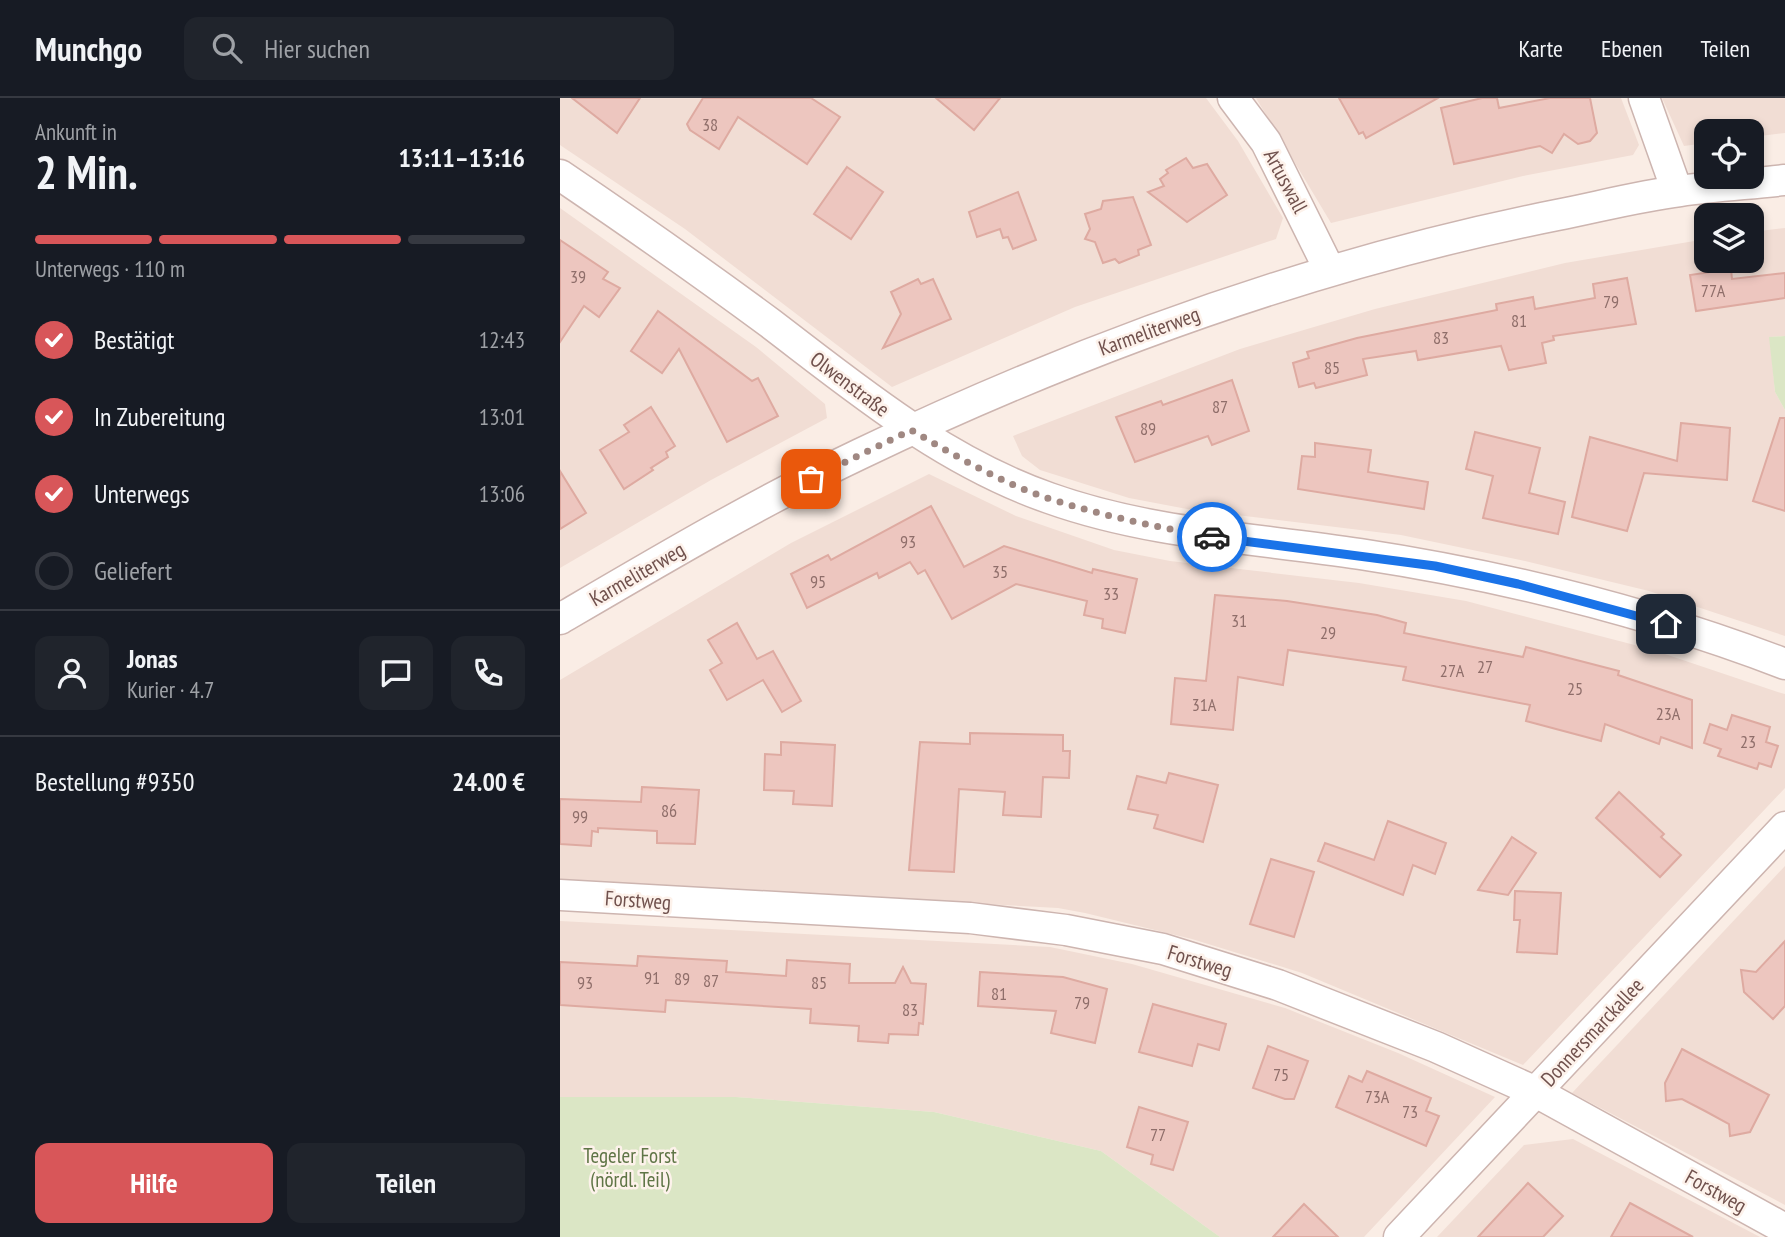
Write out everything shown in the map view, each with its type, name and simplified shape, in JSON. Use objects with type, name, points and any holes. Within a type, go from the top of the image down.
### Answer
[{"type":"street","name":"Artuswall","points":[[1233,98],[1266,142],[1329,269]]},
{"type":"street","points":[[1644,98],[1677,191]]},
{"type":"street","name":"Olwenstraße","points":[[560,175],[686,261],[911,430],[966,462],[1048,498],[1147,526],[1371,556],[1506,581],[1642,617],[1785,664]]},
{"type":"street","name":"Karmeliterweg","points":[[560,619],[695,540],[911,430],[1096,351],[1329,269],[1484,230],[1677,191],[1785,180]]},
{"type":"street","name":"Donnersmarckallee","points":[[1399,1237],[1785,827]]},
{"type":"street","name":"Forstweg","points":[[560,895],[970,918],[1066,930],[1139,944],[1278,985],[1436,1047],[1536,1092],[1785,1229]]},
{"type":"shaded area","points":[[560,98],[1206,98],[1238,141],[1283,218],[1276,239],[1075,307],[892,387],[685,229],[560,145]]},
{"type":"shaded area","points":[[1256,98],[1621,98],[1639,145],[1633,155],[1523,176],[1331,223]]},
{"type":"shaded area","points":[[1662,98],[1785,98],[1785,133],[1764,136],[1764,119],[1694,119],[1694,145],[1684,146]]},
{"type":"shaded area","points":[[560,208],[756,347],[825,404],[827,418],[711,480],[560,568]]},
{"type":"shaded area","points":[[1785,228],[1785,336],[1770,337],[1775,392],[1785,410],[1785,636],[1649,591],[1525,561],[1401,535],[1187,509],[1129,498],[1040,470],[1022,456],[1013,436],[1240,349],[1375,309],[1565,263],[1694,241],[1694,273],[1764,273],[1764,231]]},
{"type":"shaded area","points":[[929,474],[1016,516],[1114,550],[1170,561],[1359,583],[1466,601],[1650,649],[1785,694],[1785,788],[1523,1065],[1302,973],[1192,939],[1085,913],[1058,908],[560,881],[560,680],[791,543]]},
{"type":"shaded area","points":[[1785,866],[1785,1205],[1572,1093]]},
{"type":"shaded area","points":[[560,921],[1050,947],[1132,964],[1285,1008],[1398,1053],[1495,1097],[1364,1237],[1220,1237],[1101,1151],[934,1112],[736,1097],[560,1097]]},
{"type":"shaded area","points":[[1573,1139],[1760,1237],[1437,1237],[1524,1145]]},
{"type":"green space","points":[[1785,336],[1785,410],[1775,392],[1769,337]]},
{"type":"green space","name":"Tegeler Forst (nördl. Teil)","points":[[560,1097],[736,1097],[934,1112],[1101,1151],[1220,1237],[560,1237]]},
{"type":"building","points":[[572,98],[640,98],[617,133]]},
{"type":"building","points":[[703,98],[811,98],[840,117],[807,164],[738,117],[719,149],[690,130],[687,124]]},
{"type":"building","points":[[936,98],[1000,98],[974,130]]},
{"type":"building","points":[[1339,98],[1438,98],[1366,138],[1363,132],[1359,134]]},
{"type":"building","points":[[1482,98],[1497,98],[1499,108],[1550,98],[1590,98],[1597,133],[1590,141],[1578,144],[1564,134],[1552,153],[1540,146],[1454,164],[1441,108]]},
{"type":"building","points":[[1186,158],[1193,168],[1207,164],[1227,195],[1187,222],[1148,192],[1164,186],[1160,179],[1168,173],[1166,170]]},
{"type":"building","points":[[847,167],[883,192],[851,239],[814,214]]},
{"type":"building","points":[[1018,192],[1036,240],[1013,249],[1008,237],[1003,238],[1000,229],[977,237],[969,212]]},
{"type":"building","points":[[1133,197],[1151,245],[1138,250],[1139,255],[1119,263],[1115,259],[1103,263],[1095,242],[1085,239],[1090,229],[1085,214],[1101,209],[1103,201]]},
{"type":"building","points":[[560,240],[608,272],[603,279],[620,288],[599,317],[584,306],[560,342]]},
{"type":"building","points":[[1731,273],[1732,279],[1785,273],[1785,298],[1696,311],[1690,275]]},
{"type":"building","points":[[1627,278],[1636,324],[1553,336],[1554,340],[1542,343],[1546,363],[1509,370],[1501,346],[1418,360],[1416,351],[1363,359],[1367,375],[1316,388],[1314,383],[1299,387],[1293,363],[1309,358],[1307,352],[1357,338],[1497,310],[1496,304],[1533,297],[1535,309],[1595,298],[1593,284]]},
{"type":"building","points":[[918,279],[921,284],[933,279],[951,319],[883,348],[901,314],[891,292]]},
{"type":"building","points":[[658,311],[752,381],[758,378],[778,416],[727,442],[679,349],[662,373],[631,351]]},
{"type":"building","points":[[1232,380],[1249,431],[1212,445],[1208,436],[1135,462],[1116,417],[1161,401],[1163,405]]},
{"type":"building","points":[[651,407],[675,446],[666,452],[668,457],[651,468],[653,470],[624,489],[600,450],[629,432],[624,425]]},
{"type":"building","points":[[1780,418],[1785,418],[1785,511],[1753,501]]},
{"type":"building","points":[[1681,423],[1730,428],[1727,480],[1644,473],[1627,531],[1572,517],[1590,437],[1677,461]]},
{"type":"building","points":[[1475,432],[1540,448],[1529,493],[1565,502],[1558,534],[1483,518],[1493,476],[1466,469]]},
{"type":"building","points":[[1315,443],[1371,450],[1368,472],[1428,482],[1424,509],[1298,489],[1302,456],[1315,457]]},
{"type":"building","points":[[560,471],[586,513],[560,529]]},
{"type":"building","points":[[931,506],[964,567],[1004,546],[1092,573],[1093,569],[1137,579],[1125,633],[1102,628],[1103,619],[1084,615],[1087,601],[1016,584],[952,619],[925,570],[918,574],[910,562],[879,578],[877,573],[807,608],[791,574],[828,555],[831,560]]},
{"type":"building","points":[[1215,595],[1287,601],[1377,615],[1406,623],[1404,633],[1523,657],[1526,647],[1619,671],[1618,675],[1692,700],[1692,748],[1661,737],[1659,744],[1605,724],[1601,741],[1526,721],[1530,705],[1403,680],[1406,667],[1288,650],[1283,685],[1238,677],[1233,730],[1171,724],[1175,678],[1206,681]]},
{"type":"building","points":[[737,623],[757,659],[773,651],[801,701],[782,712],[763,680],[727,700],[710,670],[722,663],[708,640]]},
{"type":"building","points":[[1732,715],[1770,727],[1766,742],[1778,746],[1771,767],[1759,763],[1757,769],[1718,756],[1721,749],[1704,743],[1710,724],[1727,730]]},
{"type":"building","points":[[970,733],[1063,735],[1063,751],[1070,751],[1069,778],[1043,777],[1041,817],[1003,815],[1005,792],[959,789],[954,872],[909,870],[920,742],[970,744]]},
{"type":"building","points":[[781,742],[835,745],[832,806],[793,804],[794,791],[764,790],[765,754],[781,755]]},
{"type":"building","points":[[1169,773],[1218,785],[1203,842],[1154,828],[1158,815],[1128,809],[1137,776],[1166,783]]},
{"type":"building","points":[[642,787],[699,790],[695,844],[657,843],[657,831],[598,828],[598,832],[592,831],[591,846],[560,844],[560,799],[641,802]]},
{"type":"building","points":[[1619,792],[1664,834],[1661,837],[1681,855],[1660,877],[1596,818]]},
{"type":"building","points":[[1388,821],[1446,843],[1435,874],[1413,865],[1403,895],[1318,861],[1325,843],[1374,860]]},
{"type":"building","points":[[1512,837],[1536,853],[1508,895],[1478,890]]},
{"type":"building","points":[[1271,859],[1314,872],[1294,937],[1250,924]]},
{"type":"building","points":[[1515,891],[1561,893],[1557,954],[1517,952],[1520,920],[1514,920]]},
{"type":"building","points":[[1785,941],[1785,1006],[1773,1019],[1744,992],[1741,970],[1756,972]]},
{"type":"building","points":[[638,956],[727,961],[726,972],[786,976],[787,960],[850,964],[849,983],[895,983],[903,967],[911,983],[926,984],[923,1024],[919,1023],[918,1035],[889,1034],[888,1043],[858,1041],[859,1026],[810,1023],[811,1009],[666,1000],[665,1012],[560,1005],[560,962],[637,966]]},
{"type":"building","points":[[980,972],[1063,977],[1107,989],[1095,1043],[1051,1033],[1056,1011],[978,1006]]},
{"type":"building","points":[[1153,1004],[1226,1024],[1219,1050],[1198,1044],[1192,1066],[1139,1052]]},
{"type":"building","points":[[1268,1046],[1308,1061],[1294,1099],[1285,1099],[1253,1088]]},
{"type":"building","points":[[1682,1049],[1769,1095],[1750,1132],[1730,1136],[1729,1124],[1682,1099],[1666,1101],[1665,1083]]},
{"type":"building","points":[[1367,1071],[1431,1098],[1426,1111],[1439,1116],[1426,1146],[1336,1107],[1349,1076],[1362,1082]]},
{"type":"building","points":[[1139,1107],[1188,1122],[1173,1170],[1151,1164],[1153,1155],[1127,1147]]},
{"type":"building","points":[[1528,1183],[1563,1216],[1543,1237],[1478,1237]]},
{"type":"building","points":[[1630,1203],[1693,1237],[1611,1237]]},
{"type":"building","points":[[1304,1204],[1338,1237],[1273,1237]]},
{"type":"way so far","points":[[811,479],[911,430],[966,462],[1048,498],[1147,526],[1212,537]]},
{"type":"route","points":[[1212,537],[1314,548],[1435,566],[1518,584],[1666,624]]}]
